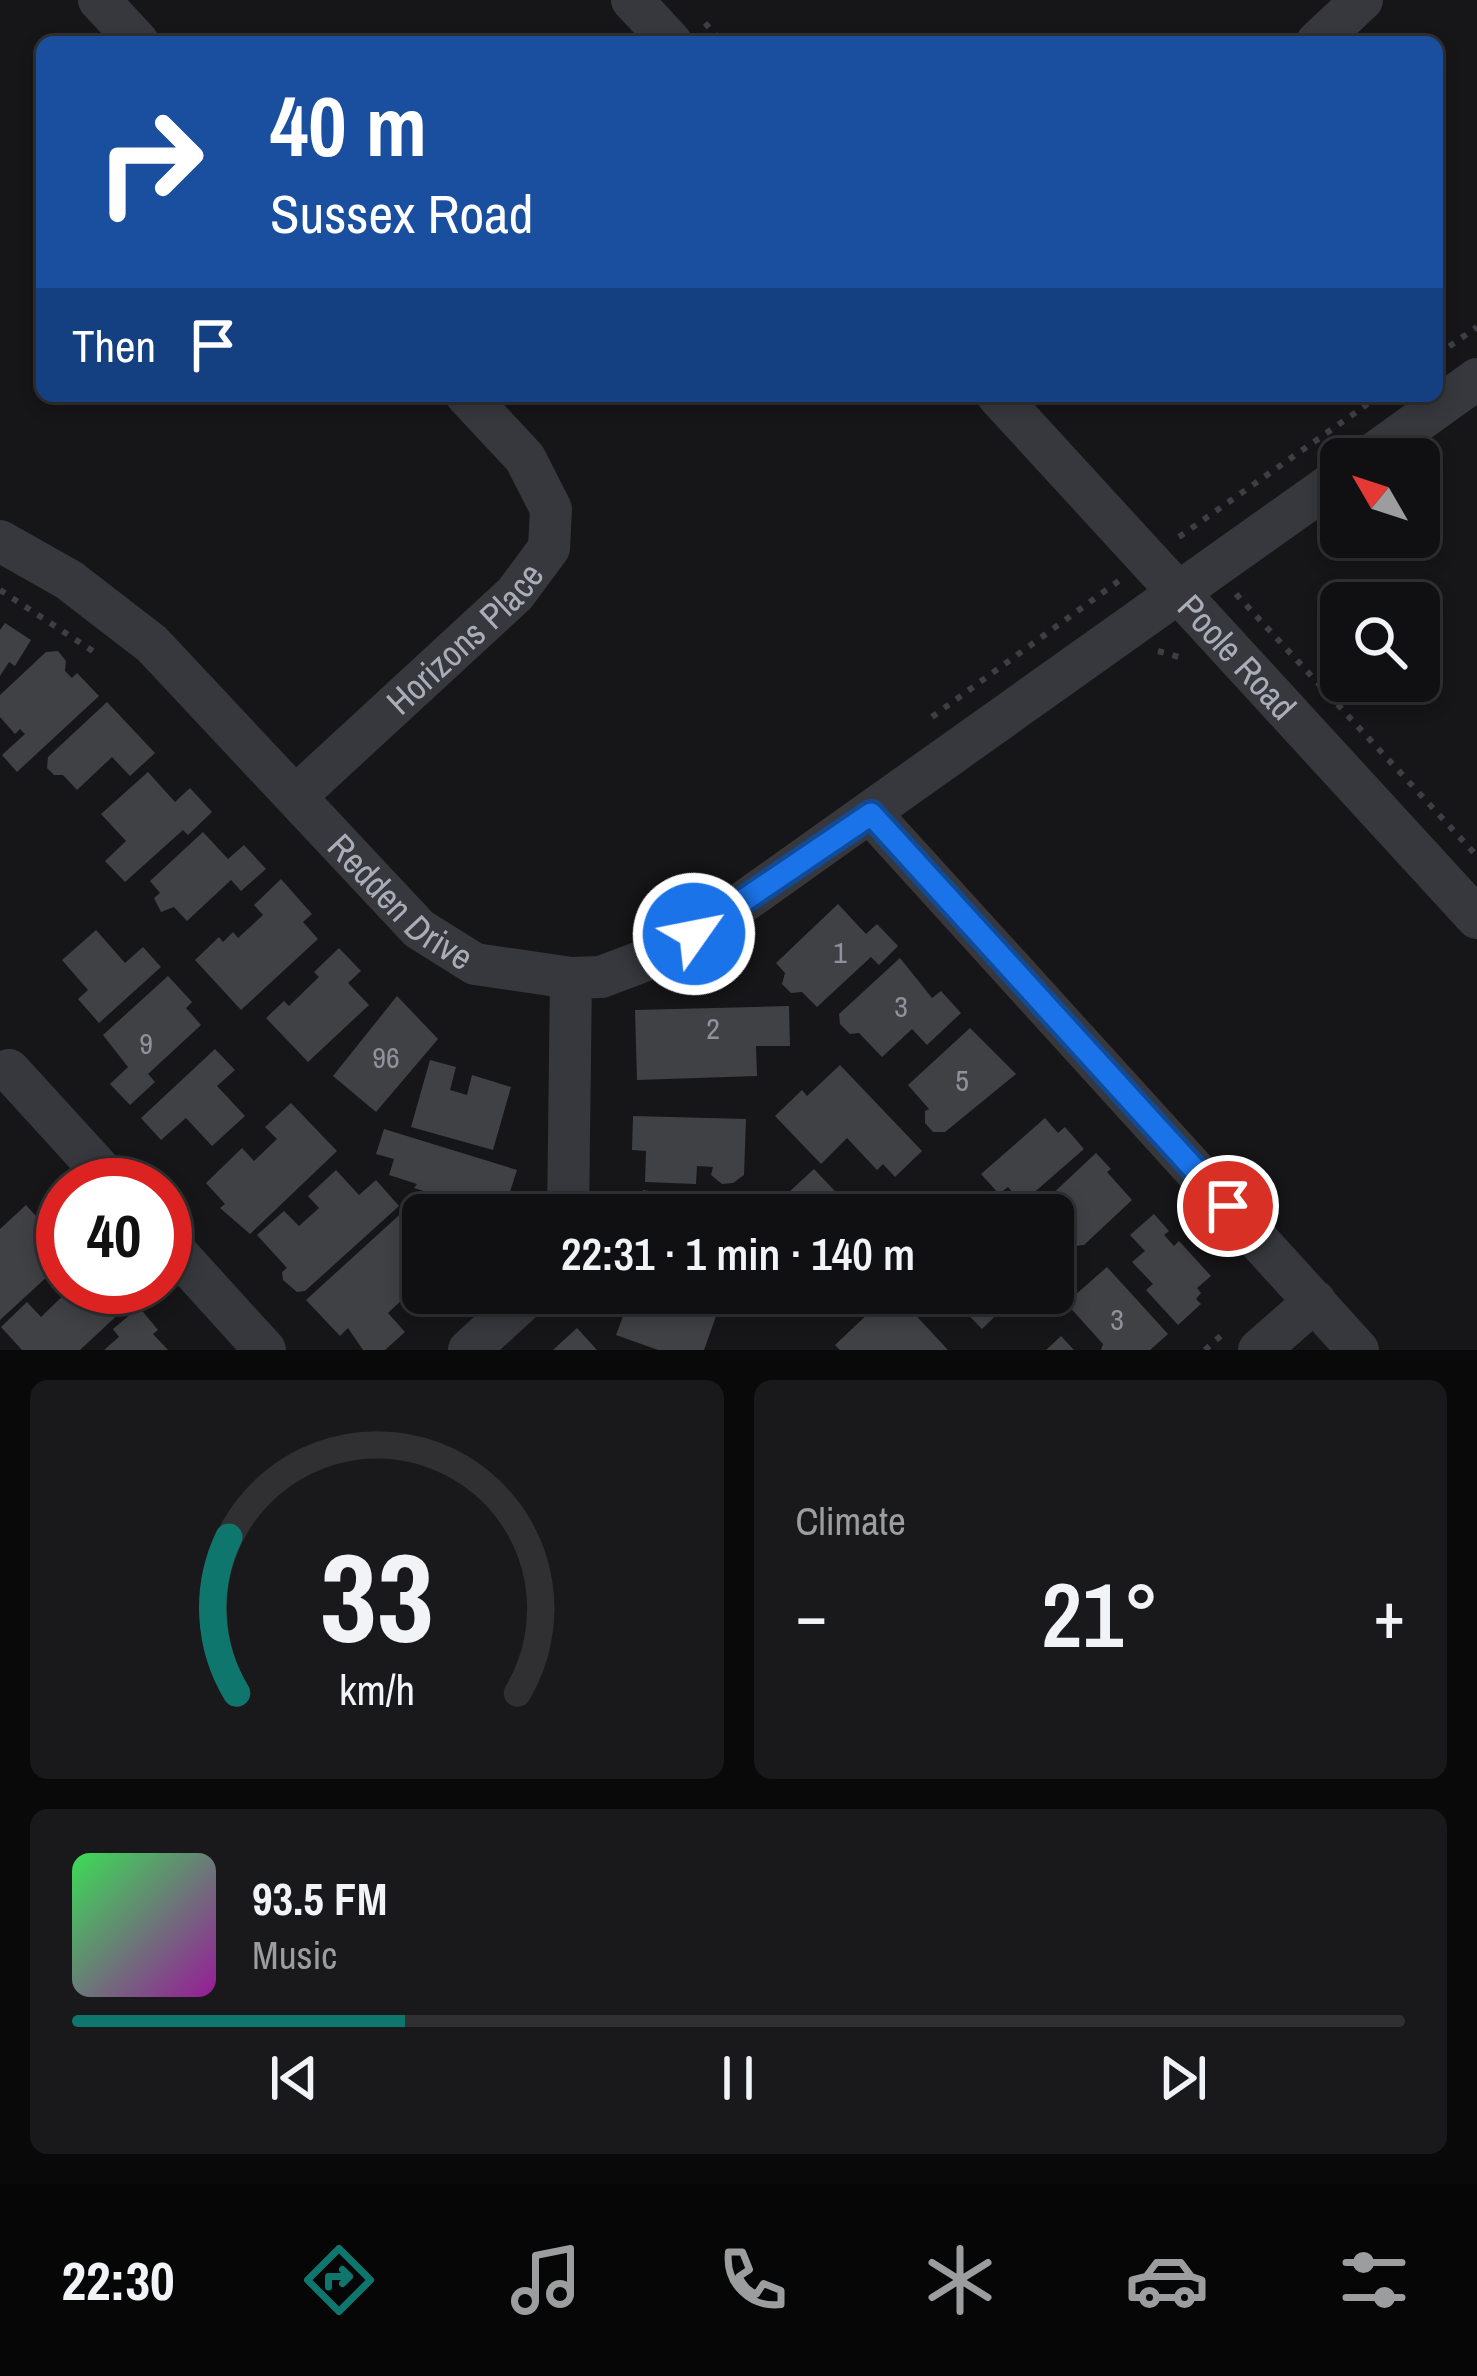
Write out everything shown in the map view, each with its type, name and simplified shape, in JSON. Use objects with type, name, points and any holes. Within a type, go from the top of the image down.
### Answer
[{"type":"street","points":[[99,0],[132,36]]},
{"type":"street","points":[[632,0],[665,36]]},
{"type":"street","points":[[1323,36],[1362,0]]},
{"type":"street","points":[[1395,438],[1477,379]]},
{"type":"street","name":"Horizons Place","points":[[296,796],[515,594],[549,548],[551,509],[525,458],[473,402]]},
{"type":"street","name":"Poole Road","points":[[1004,402],[1477,917]]},
{"type":"street","name":"Redden Drive","points":[[0,541],[69,580],[152,644],[419,929],[476,964],[571,979],[601,977],[662,953],[871,814],[1320,492]]},
{"type":"street","points":[[871,814],[1358,1350]]},
{"type":"street","points":[[568,1194],[571,979]]},
{"type":"street","points":[[9,1070],[90,1158]]},
{"type":"street","points":[[192,1270],[265,1350]]},
{"type":"street","points":[[1259,1350],[1315,1301]]},
{"type":"street","points":[[469,1350],[508,1314]]},
{"type":"path","points":[[1443,351],[1477,327]]},
{"type":"path","points":[[932,717],[1371,402]]},
{"type":"path","points":[[1253,581],[1235,593],[1477,856]]},
{"type":"path","points":[[0,590],[108,661]]},
{"type":"path","points":[[1144,654],[1163,651],[1200,664]]},
{"type":"building","points":[[5,623],[31,640],[15,666],[9,662],[0,676],[0,630]]},
{"type":"building","points":[[58,651],[66,661],[65,671],[72,678],[77,673],[99,696],[17,772],[2,755],[25,734],[20,729],[15,734],[0,717],[0,695],[46,652]]},
{"type":"building","points":[[107,702],[155,753],[130,776],[112,757],[77,790],[63,775],[54,775],[47,768],[48,757]]},
{"type":"building","points":[[148,772],[175,802],[190,788],[212,812],[188,835],[183,830],[125,882],[105,861],[126,841],[101,814]]},
{"type":"building","points":[[203,832],[228,859],[244,845],[266,869],[241,891],[231,880],[187,921],[174,907],[161,912],[154,898],[160,893],[150,881]]},
{"type":"building","points":[[281,879],[312,914],[303,922],[318,939],[241,1010],[195,960],[219,937],[223,942],[233,932],[238,938],[263,915],[254,905]]},
{"type":"building","points":[[838,904],[866,934],[877,924],[898,946],[879,965],[871,957],[817,1007],[802,992],[791,993],[782,984],[785,973],[776,963]]},
{"type":"building","points":[[96,930],[125,963],[143,947],[161,967],[99,1023],[78,999],[88,990],[62,960]]},
{"type":"building","points":[[339,948],[361,971],[348,983],[369,1005],[308,1062],[266,1018],[284,1001],[289,1006],[319,977],[314,972]]},
{"type":"building","points":[[900,958],[932,998],[941,991],[961,1013],[927,1045],[912,1029],[882,1057],[859,1033],[850,1034],[840,1024],[839,1014]]},
{"type":"building","points":[[168,976],[192,1002],[186,1008],[201,1025],[148,1074],[155,1082],[130,1105],[110,1084],[128,1067],[103,1035]]},
{"type":"building","points":[[397,996],[438,1039],[376,1112],[333,1076]]},
{"type":"building","points":[[789,1006],[790,1046],[756,1046],[757,1076],[637,1080],[635,1010]]},
{"type":"building","points":[[970,1028],[1016,1074],[945,1132],[933,1132],[925,1123],[929,1109],[908,1085]]},
{"type":"building","points":[[215,1049],[235,1070],[217,1086],[245,1116],[212,1146],[186,1118],[161,1140],[141,1118]]},
{"type":"building","points":[[430,1060],[456,1067],[450,1090],[467,1095],[472,1075],[511,1087],[493,1150],[411,1127]]},
{"type":"building","points":[[840,1065],[922,1151],[895,1177],[883,1164],[877,1170],[847,1138],[821,1164],[775,1116],[802,1090],[807,1096]]},
{"type":"building","points":[[291,1103],[337,1151],[250,1234],[220,1208],[225,1204],[206,1183],[242,1148],[254,1161],[277,1139],[265,1127]]},
{"type":"building","points":[[633,1116],[746,1119],[744,1175],[722,1184],[711,1175],[713,1167],[697,1166],[696,1184],[645,1182],[646,1151],[632,1150]]},
{"type":"building","points":[[1045,1118],[1058,1133],[1065,1127],[1084,1149],[1032,1194],[1014,1194],[1008,1187],[999,1194],[981,1174]]},
{"type":"building","points":[[384,1129],[517,1170],[509,1194],[433,1194],[389,1175],[394,1159],[376,1154]]},
{"type":"building","points":[[1096,1153],[1132,1200],[1084,1245],[1074,1246],[1074,1194],[1052,1194]]},
{"type":"building","points":[[814,1169],[838,1194],[791,1194]]},
{"type":"building","points":[[336,1170],[359,1195],[376,1180],[399,1206],[305,1291],[297,1292],[283,1280],[287,1268],[257,1235],[284,1211],[299,1226],[319,1208],[308,1196]]},
{"type":"building","points":[[26,1205],[36,1216],[36,1287],[0,1320],[0,1229]]},
{"type":"building","points":[[402,1213],[402,1300],[388,1313],[405,1332],[385,1350],[363,1350],[348,1328],[340,1336],[306,1300]]},
{"type":"building","points":[[1154,1214],[1169,1231],[1164,1235],[1174,1246],[1179,1241],[1211,1276],[1197,1288],[1201,1293],[1196,1299],[1201,1304],[1178,1325],[1146,1290],[1153,1284],[1132,1262],[1145,1251],[1130,1235]]},
{"type":"building","points":[[1107,1267],[1168,1334],[1150,1350],[1101,1350],[1103,1344],[1074,1312],[1074,1296]]},
{"type":"building","points":[[27,1302],[41,1317],[119,1314],[80,1350],[22,1350],[1,1327]]},
{"type":"building","points":[[131,1314],[145,1314],[158,1330],[153,1334],[168,1350],[104,1350],[119,1337],[113,1329]]},
{"type":"building","points":[[624,1314],[717,1314],[704,1350],[658,1350],[616,1335]]},
{"type":"building","points":[[868,1314],[915,1314],[948,1350],[840,1350],[835,1345]]},
{"type":"building","points":[[967,1314],[997,1314],[982,1329]]},
{"type":"building","points":[[577,1328],[597,1350],[553,1350]]},
{"type":"building","points":[[1061,1336],[1074,1350],[1046,1350]]},
{"type":"route","points":[[694,934],[871,814],[1228,1206]]}]
